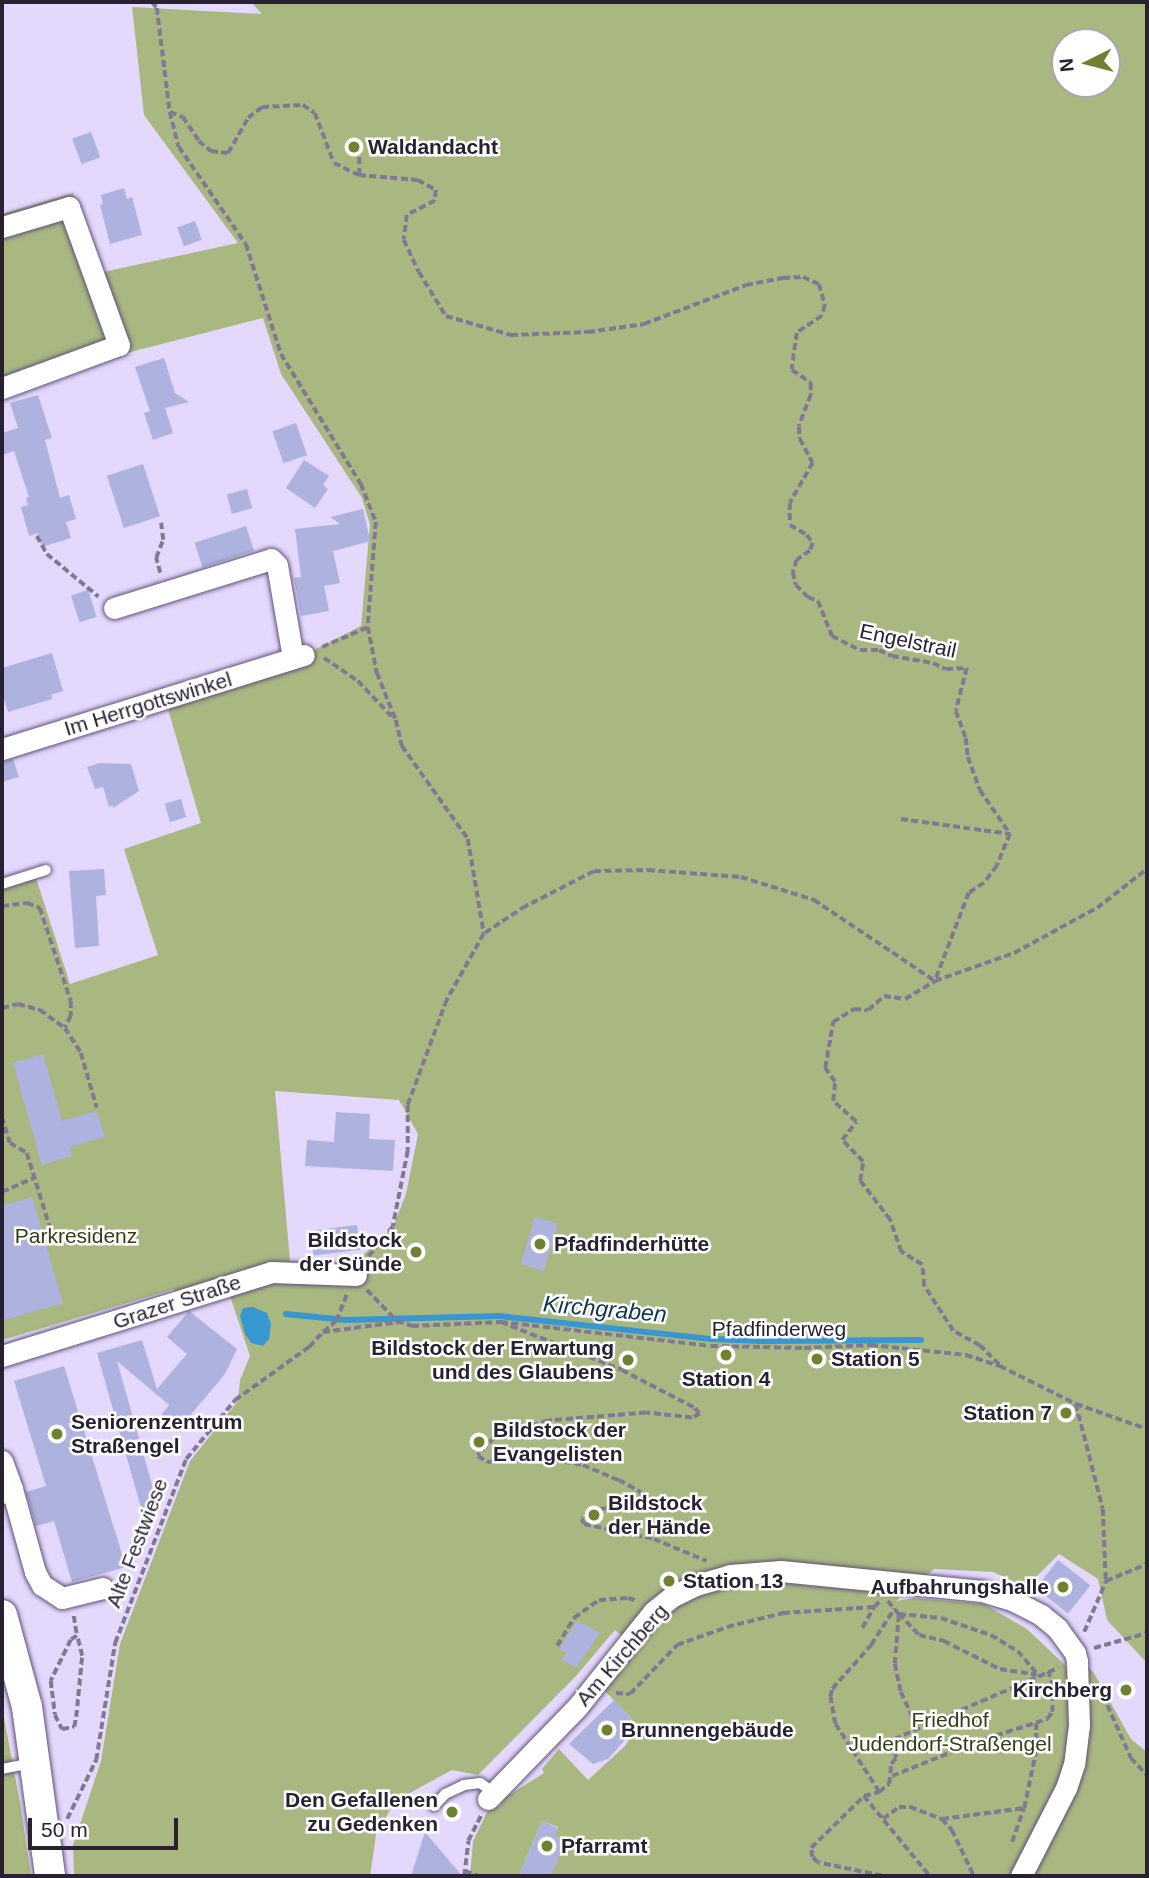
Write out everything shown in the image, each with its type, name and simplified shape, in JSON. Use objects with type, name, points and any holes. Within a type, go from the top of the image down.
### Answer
[{"type":"main road","points":[[2,1615],[27,1707],[16,1766],[46,1840],[50,1876]]},
{"type":"street","points":[[2,227],[69,207],[119,345],[2,388]]},
{"type":"street","points":[[114,608],[271,559],[276,565],[299,657]]},
{"type":"street","name":"Im Herrgottswinkel","points":[[2,749],[299,657]]},
{"type":"street","name":"Grazer Straße","points":[[2,1356],[271,1272],[356,1275]]},
{"type":"street","points":[[2,1461],[7,1491],[42,1585],[53,1593],[68,1597],[103,1588]]},
{"type":"street","name":"Am Kirchberg","points":[[491,1796],[593,1688],[653,1612],[673,1596],[730,1575],[781,1571],[982,1591],[1012,1600],[1041,1615],[1057,1628],[1076,1657]]},
{"type":"street","points":[[1021,1876],[1056,1809],[1074,1764],[1079,1725],[1076,1657]]},
{"type":"lane","points":[[2,884],[46,870]]},
{"type":"lane","points":[[434,1807],[444,1794],[464,1785],[480,1783],[491,1796]]},
{"type":"path","points":[[152,2],[157,8],[170,112],[185,157],[246,244],[281,354],[360,484],[376,522],[368,627],[377,673],[396,720],[402,746],[468,839],[484,934]]},
{"type":"path","name":"Engelstrail","points":[[170,112],[183,117],[199,141],[211,151],[228,153],[248,118],[262,107],[303,105],[315,113],[334,163],[359,175],[418,180],[436,190],[435,201],[407,215],[404,240],[419,272],[446,316],[511,335],[588,332],[643,324],[746,285],[783,278],[803,276],[819,285],[825,305],[821,316],[797,333],[792,370],[811,383],[811,395],[799,427],[800,439],[813,463],[790,503],[790,525],[807,534],[813,543],[810,551],[797,560],[793,572],[796,585],[808,597],[818,601],[832,636],[841,641],[860,650],[879,650],[892,656],[946,669],[967,668],[956,711],[980,790],[1010,834]]},
{"type":"path","points":[[359,146],[359,175]]},
{"type":"path","points":[[161,523],[163,540],[156,558],[165,592]]},
{"type":"path","points":[[37,536],[47,554],[114,608]]},
{"type":"path","points":[[299,657],[368,627]]},
{"type":"path","points":[[299,657],[329,659],[358,681],[396,720]]},
{"type":"path","points":[[901,819],[1010,834],[997,866],[984,883],[969,893],[935,981]]},
{"type":"path","points":[[1000,1366],[980,1346],[953,1331],[924,1286],[922,1265],[901,1252],[890,1220],[860,1181],[863,1162],[842,1140],[856,1122],[833,1101],[835,1082],[825,1068],[832,1022],[855,1009],[868,1010],[884,996],[905,999],[935,981],[1014,953],[1097,908],[1147,869]]},
{"type":"path","points":[[398,1322],[356,1275],[393,1227],[408,1151],[408,1105],[447,1000],[484,934],[522,908],[594,871],[648,870],[741,877],[814,900],[935,981]]},
{"type":"path","points":[[2,906],[27,903],[40,908],[71,1001],[71,1016],[65,1028]]},
{"type":"path","points":[[2,1008],[18,1004],[40,1010],[65,1028],[81,1053],[97,1108]]},
{"type":"path","points":[[2,1117],[13,1148],[25,1151],[53,1237]]},
{"type":"path","points":[[2,1192],[33,1178]]},
{"type":"path","points":[[323,1332],[337,1319]]},
{"type":"path","points":[[323,1332],[398,1322]]},
{"type":"path","name":"Pfadfinderweg","points":[[398,1322],[412,1326],[501,1322],[711,1346],[804,1348],[871,1345],[929,1349],[965,1355],[1000,1366],[1076,1404],[1147,1429]]},
{"type":"path","points":[[501,1322],[622,1370],[695,1408],[700,1414],[692,1418],[646,1413],[548,1422],[494,1438],[478,1455],[488,1462],[543,1458],[583,1465],[620,1480],[641,1492],[643,1499],[637,1504],[591,1511],[582,1519],[584,1524],[654,1539],[696,1555],[730,1575]]},
{"type":"path","name":"Alte Festwiese","points":[[46,1840],[58,1838],[96,1760],[115,1643],[186,1459],[235,1400],[309,1347],[323,1332]]},
{"type":"path","points":[[1076,1404],[1103,1509],[1106,1581],[1076,1657]]},
{"type":"path","points":[[1106,1581],[1147,1564]]},
{"type":"path","points":[[862,1628],[874,1607],[886,1594],[894,1609],[919,1635],[943,1641],[1000,1669],[1040,1676]]},
{"type":"path","points":[[68,1597],[77,1636],[81,1672],[74,1727],[68,1730],[62,1729],[58,1723],[51,1681],[71,1640],[77,1636]]},
{"type":"path","points":[[557,1646],[574,1618],[598,1600],[628,1598],[653,1612]]},
{"type":"path","points":[[593,1688],[630,1694],[677,1645],[727,1627],[783,1613],[874,1607]]},
{"type":"path","points":[[879,1792],[835,1724],[830,1697],[832,1689],[871,1645],[894,1609]]},
{"type":"path","points":[[900,1614],[964,1623],[1018,1651],[1040,1676]]},
{"type":"path","points":[[900,1614],[895,1664],[901,1692],[917,1727]]},
{"type":"path","points":[[882,1876],[818,1863],[812,1857],[811,1848],[864,1796],[879,1792],[889,1784],[891,1764],[896,1758],[892,1742],[917,1727],[1040,1676],[1076,1657],[1147,1633]]},
{"type":"path","points":[[1076,1657],[1094,1673],[1130,1758],[1147,1775]]},
{"type":"path","points":[[891,1776],[1047,1719],[1052,1712],[1053,1687],[1048,1672]]},
{"type":"path","points":[[1012,1842],[1024,1808],[1036,1751],[1036,1722]]},
{"type":"path","points":[[478,1876],[465,1873],[468,1840],[491,1796]]},
{"type":"path","points":[[864,1796],[930,1876]]},
{"type":"path","points":[[883,1819],[899,1807],[910,1807],[942,1819],[952,1830],[974,1876]]},
{"type":"path","points":[[942,1819],[1024,1808]]},
{"type":"green space","name":"Friedhof Judendorf-Straßengel","points":[[251,2],[1147,2],[1147,1663],[1107,1620],[1098,1579],[1059,1554],[1026,1587],[993,1572],[934,1569],[896,1601],[914,1598],[984,1604],[1027,1629],[1065,1665],[1078,1720],[1075,1653],[1094,1673],[1131,1739],[1147,1752],[1147,1876],[550,1876],[566,1841],[555,1837],[558,1827],[542,1821],[519,1876],[470,1876],[473,1841],[492,1802],[499,1807],[506,1797],[544,1773],[542,1769],[559,1749],[588,1780],[625,1746],[634,1730],[631,1718],[605,1691],[638,1650],[615,1630],[576,1676],[478,1775],[452,1770],[395,1801],[376,1835],[370,1876],[74,1876],[73,1845],[101,1761],[120,1644],[190,1461],[238,1401],[240,1380],[250,1356],[225,1281],[176,1297],[174,1289],[2,1340],[2,888],[36,878],[70,984],[158,955],[124,849],[201,823],[166,702],[304,655],[361,626],[370,525],[362,498],[281,374],[263,318],[2,385],[2,214],[73,193],[103,272],[238,243],[144,115],[132,7],[262,14]],"holes":[[[275,1091],[399,1100],[418,1134],[406,1194],[393,1227],[349,1268],[290,1261]]]},
{"type":"green space","points":[[2,1707],[21,1808],[31,1876],[2,1876]]},
{"type":"water","points":[[253,1307],[267,1313],[271,1324],[269,1339],[263,1346],[251,1343],[245,1334],[240,1316],[243,1308]]},
{"type":"building","points":[[91,132],[100,157],[81,164],[72,139]]},
{"type":"building","points":[[124,188],[127,199],[132,197],[142,235],[110,244],[100,205],[103,204],[101,195]]},
{"type":"building","points":[[195,221],[202,240],[184,246],[177,227]]},
{"type":"building","points":[[164,358],[175,393],[189,402],[165,408],[173,433],[153,440],[144,413],[150,411],[135,367]]},
{"type":"building","points":[[38,395],[52,438],[45,440],[60,498],[69,495],[76,519],[66,522],[71,538],[42,547],[38,533],[29,536],[21,507],[28,505],[26,498],[29,497],[14,451],[2,455],[2,433],[18,428],[10,403]]},
{"type":"building","points":[[296,423],[307,455],[283,463],[272,431]]},
{"type":"building","points":[[304,460],[329,476],[323,485],[328,489],[315,508],[286,488]]},
{"type":"building","points":[[143,464],[160,516],[124,528],[107,476]]},
{"type":"building","points":[[247,489],[252,508],[232,514],[227,494]]},
{"type":"building","points":[[363,509],[371,544],[367,542],[333,551],[340,583],[324,586],[329,611],[301,616],[294,578],[301,577],[295,529],[340,524],[330,517]]},
{"type":"building","points":[[246,526],[254,551],[203,567],[195,543]]},
{"type":"building","points":[[88,590],[97,617],[80,622],[71,596]]},
{"type":"building","points":[[52,653],[63,691],[51,695],[52,699],[8,712],[2,692],[2,668]]},
{"type":"building","points":[[13,759],[19,777],[2,782],[2,762]]},
{"type":"building","points":[[100,763],[131,764],[139,791],[113,808],[113,805],[109,807],[103,787],[95,789],[87,767]]},
{"type":"building","points":[[181,799],[186,817],[170,822],[165,804]]},
{"type":"building","points":[[104,869],[106,895],[96,896],[99,946],[75,948],[69,871]]},
{"type":"building","points":[[43,1054],[62,1121],[97,1111],[105,1137],[70,1147],[72,1156],[42,1165],[13,1063]]},
{"type":"building","points":[[336,1112],[370,1114],[369,1139],[395,1140],[393,1171],[305,1166],[307,1140],[334,1142]]},
{"type":"building","name":"Parkresidenz","points":[[32,1197],[63,1303],[2,1321],[2,1206]]},
{"type":"building","name":"Pfadfinderhütte","points":[[535,1217],[558,1224],[544,1271],[521,1264]]},
{"type":"building","points":[[357,1225],[360,1250],[313,1256],[310,1231]]},
{"type":"building","points":[[189,1311],[237,1349],[225,1374],[178,1430],[161,1415],[169,1405],[117,1361],[158,1506],[142,1511],[97,1353],[142,1340],[157,1389],[187,1354],[167,1337]]},
{"type":"building","name":"Seniorenzentrum Straßengel","points":[[64,1366],[126,1567],[72,1582],[54,1521],[36,1526],[26,1492],[46,1486],[14,1381]]},
{"type":"building","name":"Aufbahrungshalle","points":[[1058,1560],[1090,1585],[1068,1614],[1036,1588]]},
{"type":"building","points":[[577,1621],[600,1633],[576,1668],[562,1660],[566,1653],[559,1649]]},
{"type":"building","name":"Brunnengebäude","points":[[614,1700],[631,1718],[630,1734],[608,1759],[593,1764],[569,1744]]},
{"type":"building","name":"Pfarramt","points":[[542,1821],[558,1828],[555,1837],[566,1841],[550,1876],[519,1876]]},
{"type":"building","points":[[425,1832],[462,1876],[411,1876]]},
{"type":"waterway","name":"Kirchgraben","points":[[286,1314],[346,1320],[499,1316],[712,1339],[921,1340]]},
{"type":"place","name":"Waldandacht","points":[[354,147]]},
{"type":"place","name":"Pfadfinderhütte","points":[[540,1244]]},
{"type":"place","name":"Bildstock der Sünde","points":[[416,1252]]},
{"type":"place","name":"Station 4","points":[[726,1355]]},
{"type":"place","name":"Station 5","points":[[817,1359]]},
{"type":"place","name":"Bildstock der Erwartung und des Glaubens","points":[[628,1360]]},
{"type":"place","name":"Station 7","points":[[1066,1413]]},
{"type":"place","name":"Seniorenzentrum Straßengel","points":[[57,1434]]},
{"type":"place","name":"Bildstock der Evangelisten","points":[[479,1442]]},
{"type":"place","name":"Bildstock der Hände","points":[[594,1515]]},
{"type":"place","name":"Station 13","points":[[669,1581]]},
{"type":"place","name":"Aufbahrungshalle","points":[[1063,1587]]},
{"type":"place","name":"Kirchberg","points":[[1126,1690]]},
{"type":"place","name":"Brunnengebäude","points":[[607,1730]]},
{"type":"place","name":"Den Gefallenen zu Gedenken","points":[[452,1812]]},
{"type":"place","name":"Pfarramt","points":[[547,1846]]}]
